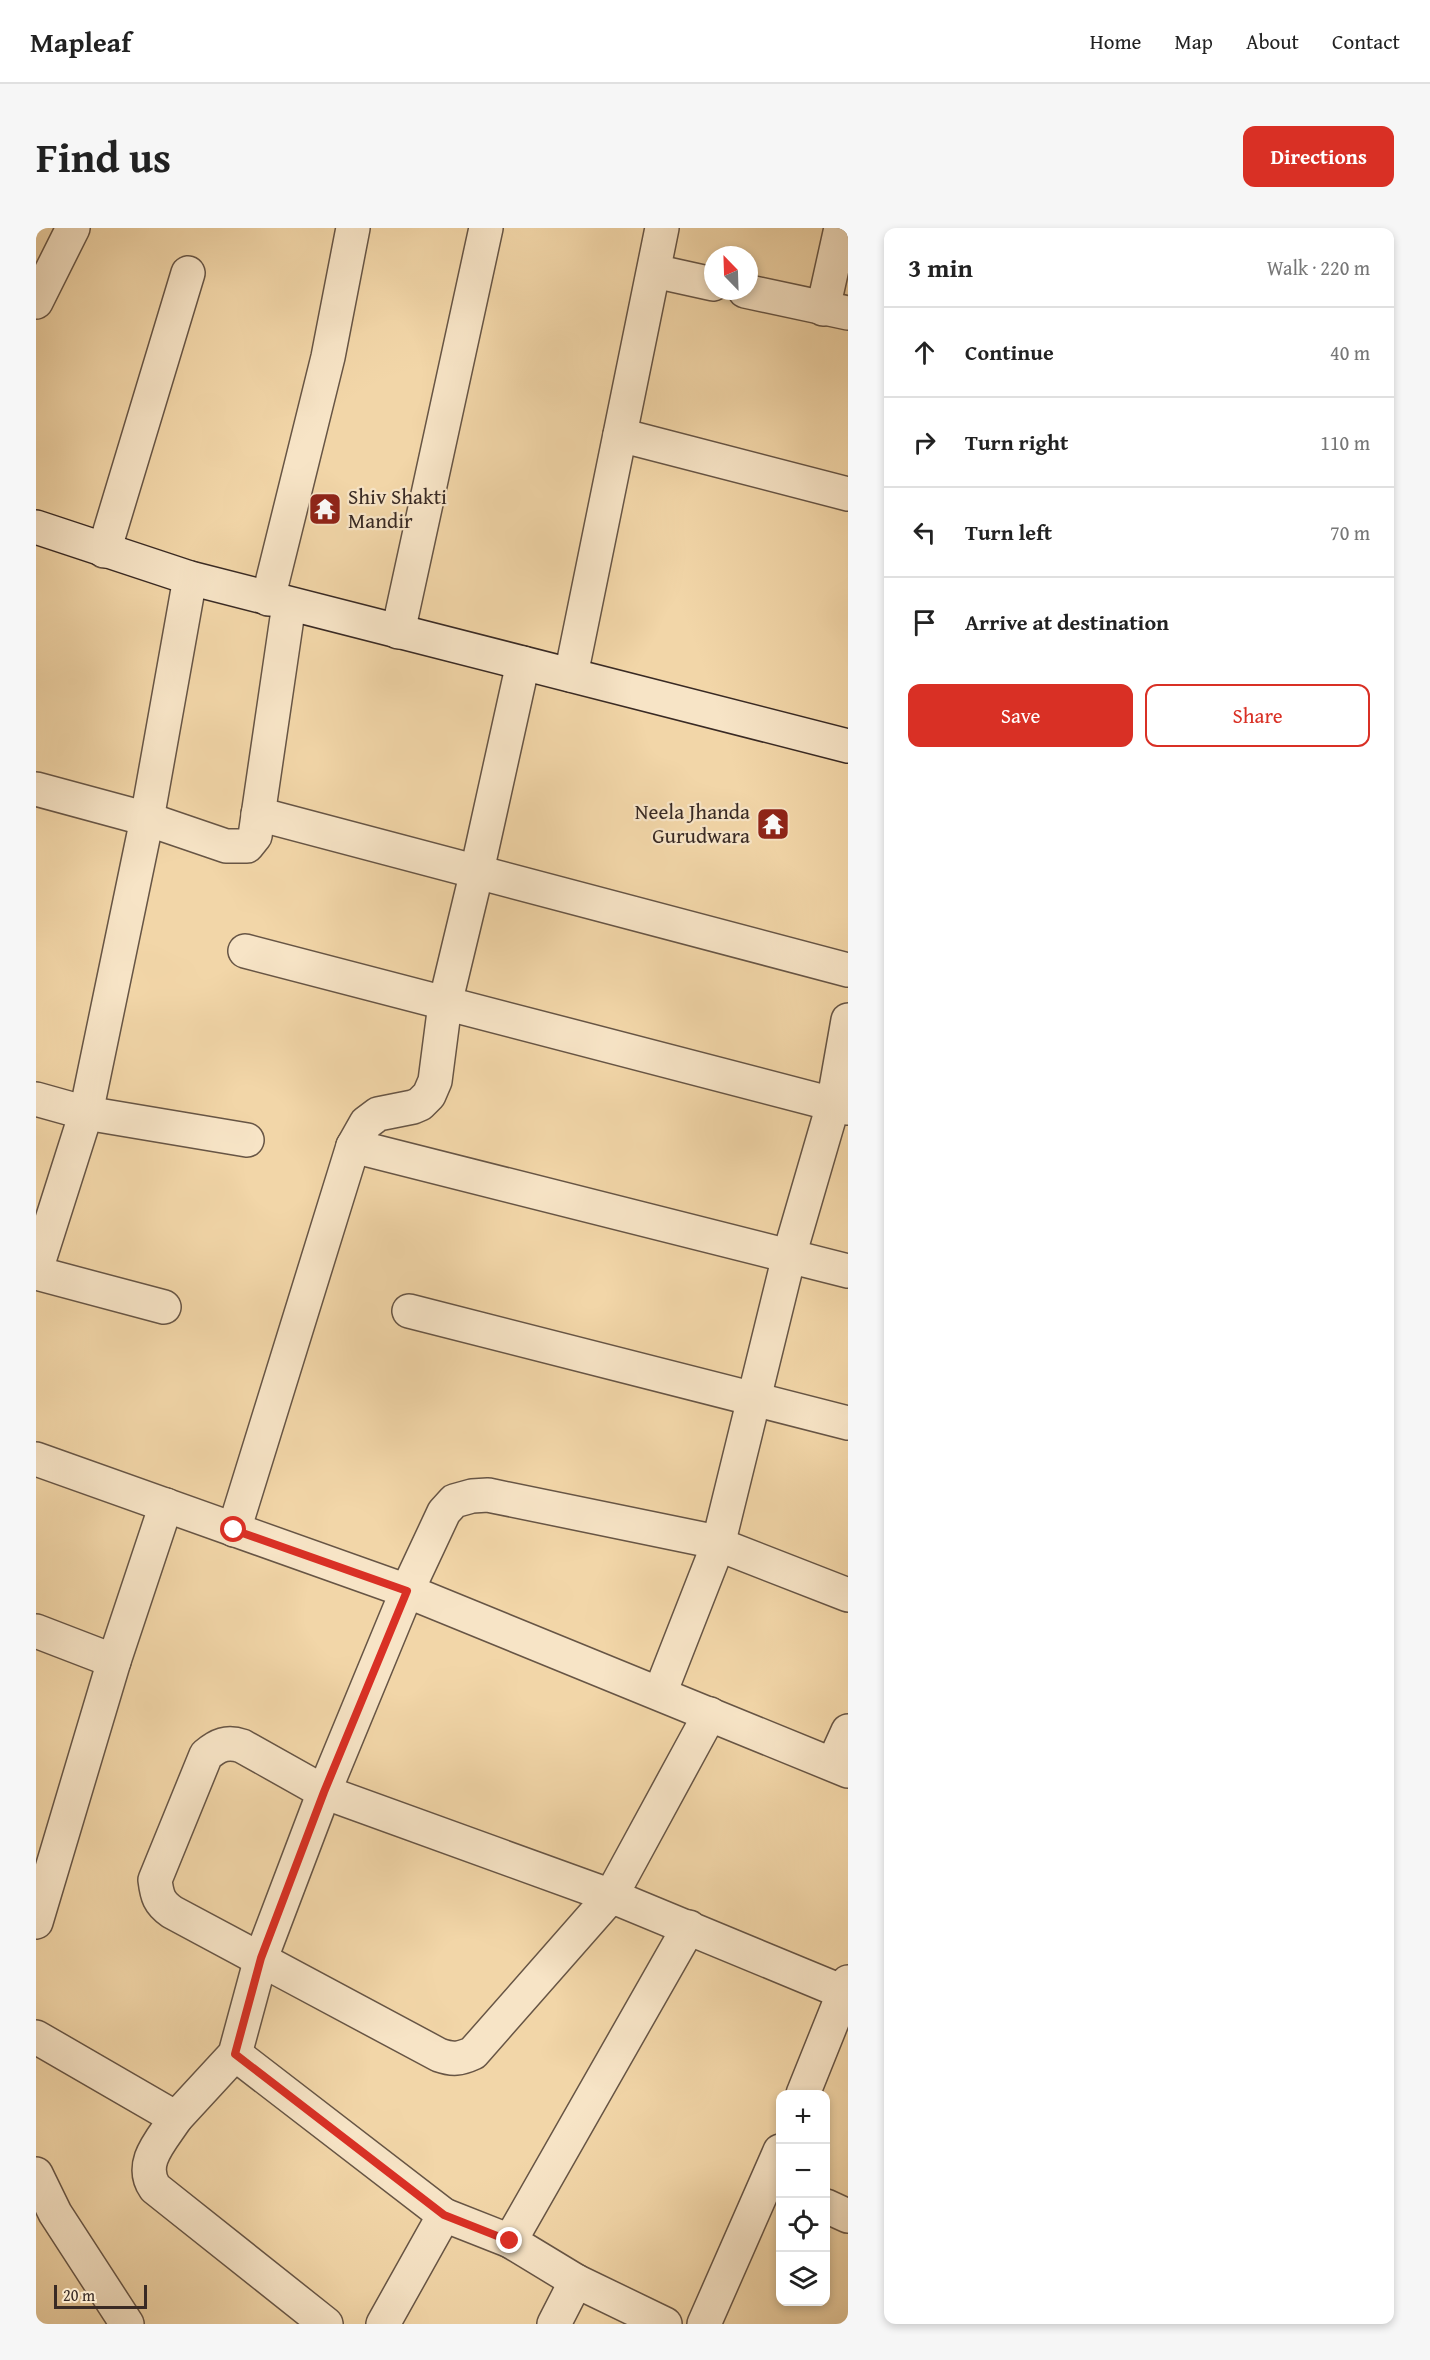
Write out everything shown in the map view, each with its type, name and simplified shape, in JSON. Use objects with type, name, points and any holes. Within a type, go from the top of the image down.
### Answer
[{"type":"street","points":[[36,302],[73,228]]},
{"type":"street","points":[[36,789],[147,819],[219,844],[247,846],[255,836],[279,601],[353,228]]},
{"type":"street","points":[[398,632],[486,228]]},
{"type":"street","points":[[571,675],[662,228]]},
{"type":"street","points":[[758,294],[836,311],[841,228]]},
{"type":"street","points":[[654,271],[704,282]]},
{"type":"street","points":[[104,551],[188,273]]},
{"type":"street","points":[[620,435],[848,494]]},
{"type":"street","points":[[36,527],[190,578],[848,746]]},
{"type":"street","points":[[164,1307],[36,1271],[86,1113],[147,819],[190,578]]},
{"type":"street","points":[[234,1530],[353,1146],[366,1123],[378,1114],[413,1107],[429,1095],[435,1081],[445,1004],[523,663]]},
{"type":"street","points":[[258,814],[848,970]]},
{"type":"street","points":[[245,951],[841,1107]]},
{"type":"street","points":[[660,1693],[718,1545],[789,1256],[841,1107],[848,1020]]},
{"type":"street","points":[[36,1099],[86,1113],[247,1140]]},
{"type":"street","points":[[353,1146],[848,1271]]},
{"type":"street","points":[[409,1311],[848,1423]]},
{"type":"street","points":[[36,1459],[407,1591],[840,1767],[848,1731]]},
{"type":"street","points":[[326,2324],[155,2188],[149,2178],[147,2168],[176,2118],[235,2054],[261,1958],[324,1792],[407,1591],[444,1512],[454,1501],[488,1495],[707,1540],[848,1595]]},
{"type":"street","points":[[36,1922],[114,1661],[166,1505]]},
{"type":"street","points":[[36,1631],[114,1661]]},
{"type":"street","points":[[710,1714],[611,1896],[473,2053],[461,2058],[453,2060],[439,2055],[172,1912],[161,1904],[157,1896],[155,1880],[206,1755],[223,1744],[233,1743],[243,1746],[324,1792],[611,1896],[846,1987],[805,2090]]},
{"type":"street","points":[[510,2241],[689,1927]]},
{"type":"street","points":[[36,2037],[176,2118]]},
{"type":"street","points":[[235,2054],[444,2215],[510,2241],[576,2282],[665,2324]]},
{"type":"street","points":[[36,2175],[56,2212],[127,2324]]},
{"type":"street","points":[[704,2324],[775,2184]]},
{"type":"street","points":[[830,2208],[848,2216]]},
{"type":"street","points":[[382,2324],[444,2215]]},
{"type":"street","points":[[554,2324],[576,2282]]},
{"type":"place","name":"Shiv Shakti Mandir","points":[[325,509]]},
{"type":"place","name":"Neela Jhanda Gurudwara","points":[[773,824]]},
{"type":"route","points":[[234,1530],[407,1591],[324,1792],[261,1958],[235,2054],[444,2215],[510,2241]]}]
